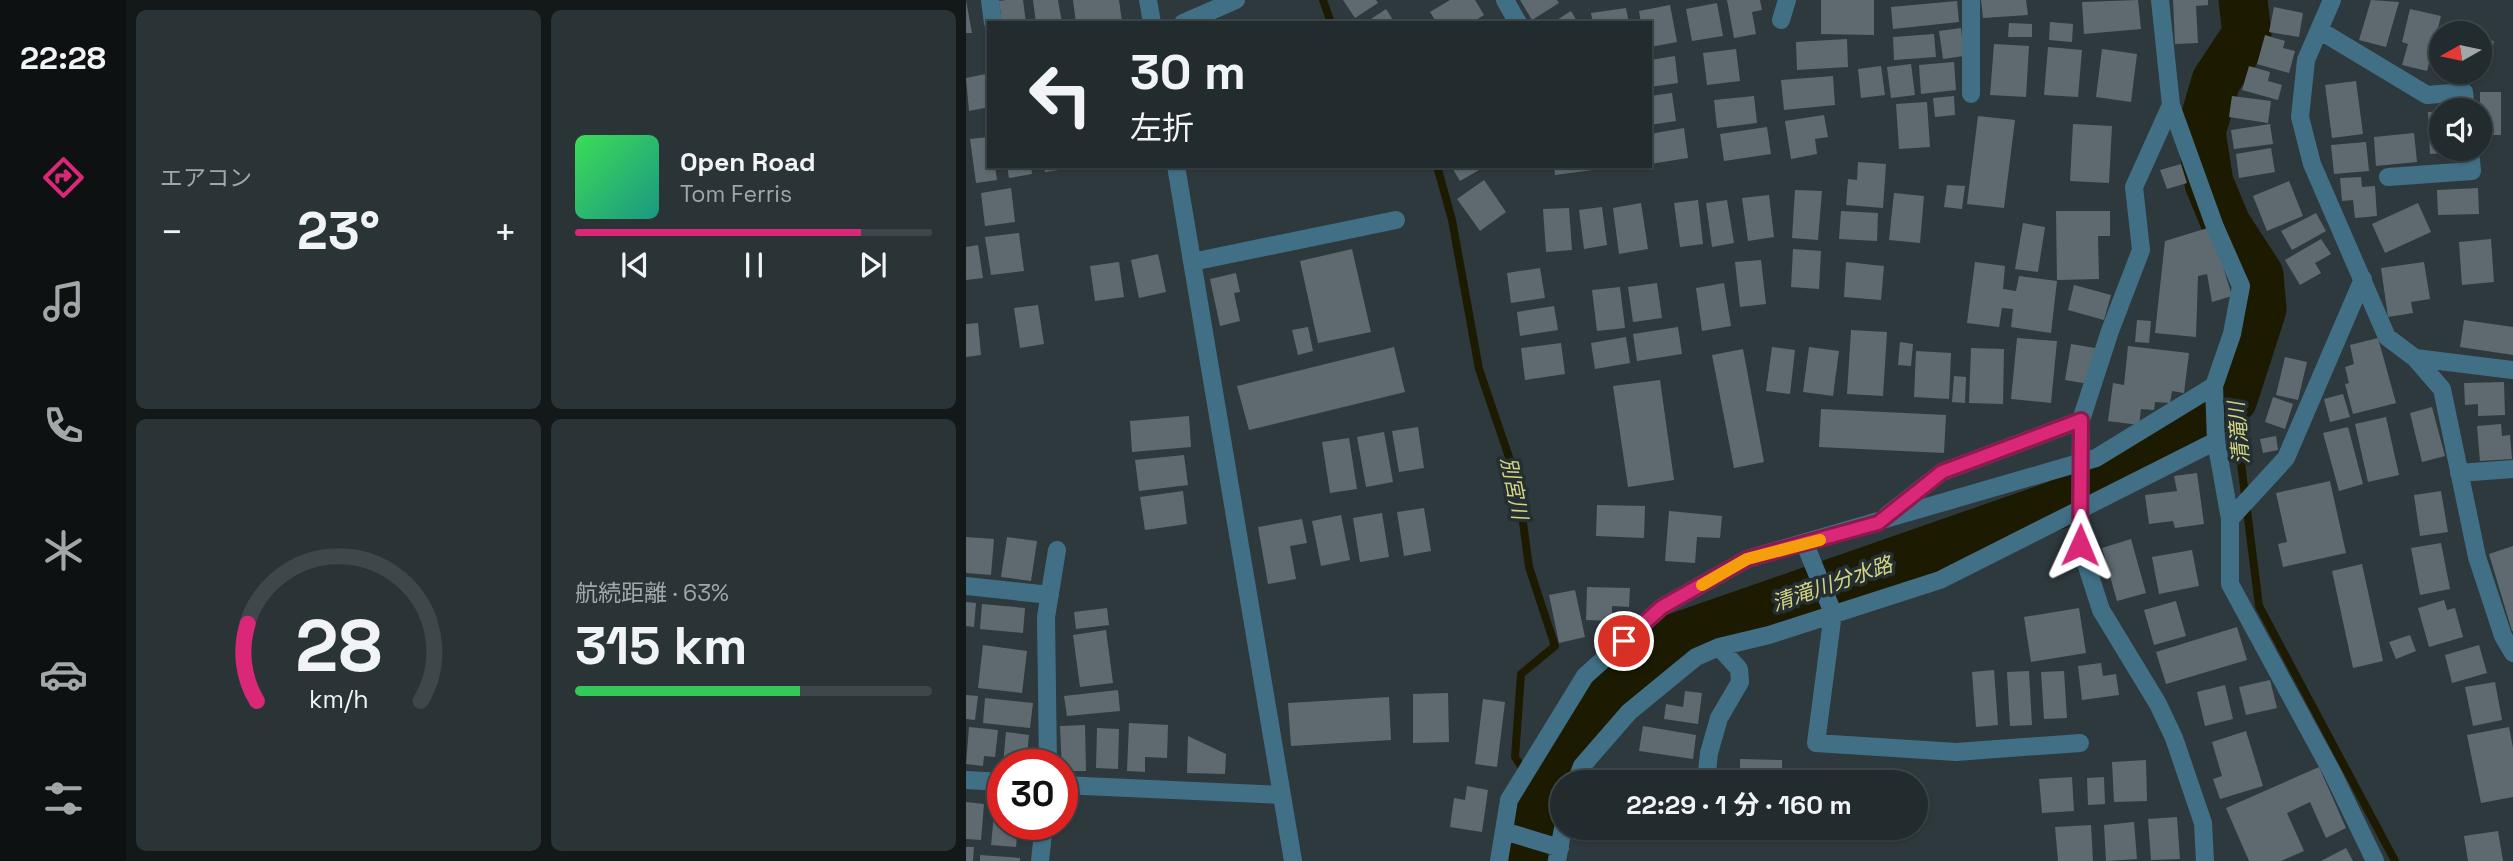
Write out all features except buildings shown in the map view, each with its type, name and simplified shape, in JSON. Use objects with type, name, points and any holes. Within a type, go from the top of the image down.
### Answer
[{"type":"street","points":[[990,0],[993,21]]},
{"type":"street","points":[[1148,0],[1152,21]]},
{"type":"street","points":[[1188,21],[1236,0]]},
{"type":"street","points":[[1504,0],[1517,21]]},
{"type":"street","points":[[1781,20],[1787,0]]},
{"type":"street","points":[[1971,0],[1971,94]]},
{"type":"street","points":[[2160,0],[2171,105],[2215,227],[2241,286],[2232,334],[2214,393],[2216,434],[2234,515],[2230,584],[2333,774],[2375,861]]},
{"type":"street","points":[[2332,0],[2306,61],[2300,117],[2312,164],[2387,337],[2415,358],[2442,389],[2477,557],[2503,636],[2513,653]]},
{"type":"street","points":[[2319,30],[2427,95],[2463,92],[2464,98]]},
{"type":"street","points":[[2171,105],[2134,187],[2141,250],[2110,331],[2081,420],[2080,545],[2101,610],[2158,704],[2174,738],[2203,823],[2205,861]]},
{"type":"street","points":[[2388,177],[2472,171],[2471,161]]},
{"type":"street","points":[[1176,168],[1293,861]]},
{"type":"street","points":[[1192,262],[1396,220]]},
{"type":"street","points":[[2234,515],[2286,458],[2363,279]]},
{"type":"street","points":[[2415,358],[2513,370]]},
{"type":"street","points":[[1499,861],[1511,833],[1509,800],[1584,676],[1662,607],[1747,559],[2096,458],[2214,393]]},
{"type":"street","points":[[1878,523],[1942,472],[2081,420]]},
{"type":"street","points":[[1580,770],[1629,712],[1696,657],[1719,647],[1769,635],[1830,607],[1950,575],[2216,434]]},
{"type":"street","points":[[2459,473],[2513,469]]},
{"type":"street","points":[[1805,544],[1830,607],[1816,743],[1956,752],[2080,743]]},
{"type":"street","points":[[1048,749],[1046,617],[1056,550]]},
{"type":"street","points":[[966,586],[1050,595]]},
{"type":"street","points":[[1707,770],[1719,718],[1740,682],[1739,669],[1719,647]]},
{"type":"street","points":[[966,780],[987,781]]},
{"type":"street","points":[[1078,786],[1282,795]]},
{"type":"street","points":[[1511,833],[1553,850]]},
{"type":"street","points":[[1040,861],[1042,840]]},
{"type":"waterway","name":"別宮川","points":[[1323,0],[1330,21]]},
{"type":"waterway","name":"清滝川分水路","points":[[1522,861],[1538,791],[1589,719],[1645,661],[1675,638],[2057,505],[2233,399],[2262,309],[2259,275],[2226,224],[2209,183],[2201,132],[2216,81],[2247,34],[2243,0]]},
{"type":"waterway","name":"別宮川","points":[[1438,168],[1452,220],[1479,369],[1510,460],[1519,493],[1529,567],[1555,646],[1521,674],[1515,757],[1538,791]]},
{"type":"waterway","name":"清滝川","points":[[2233,399],[2259,606],[2395,861]]},
{"type":"slow traffic","points":[[1702,585],[1747,559],[1820,540]]},
{"type":"route","points":[[1624,641],[1662,607],[1747,559],[1878,523],[1942,472],[2081,420],[2080,545]]}]
